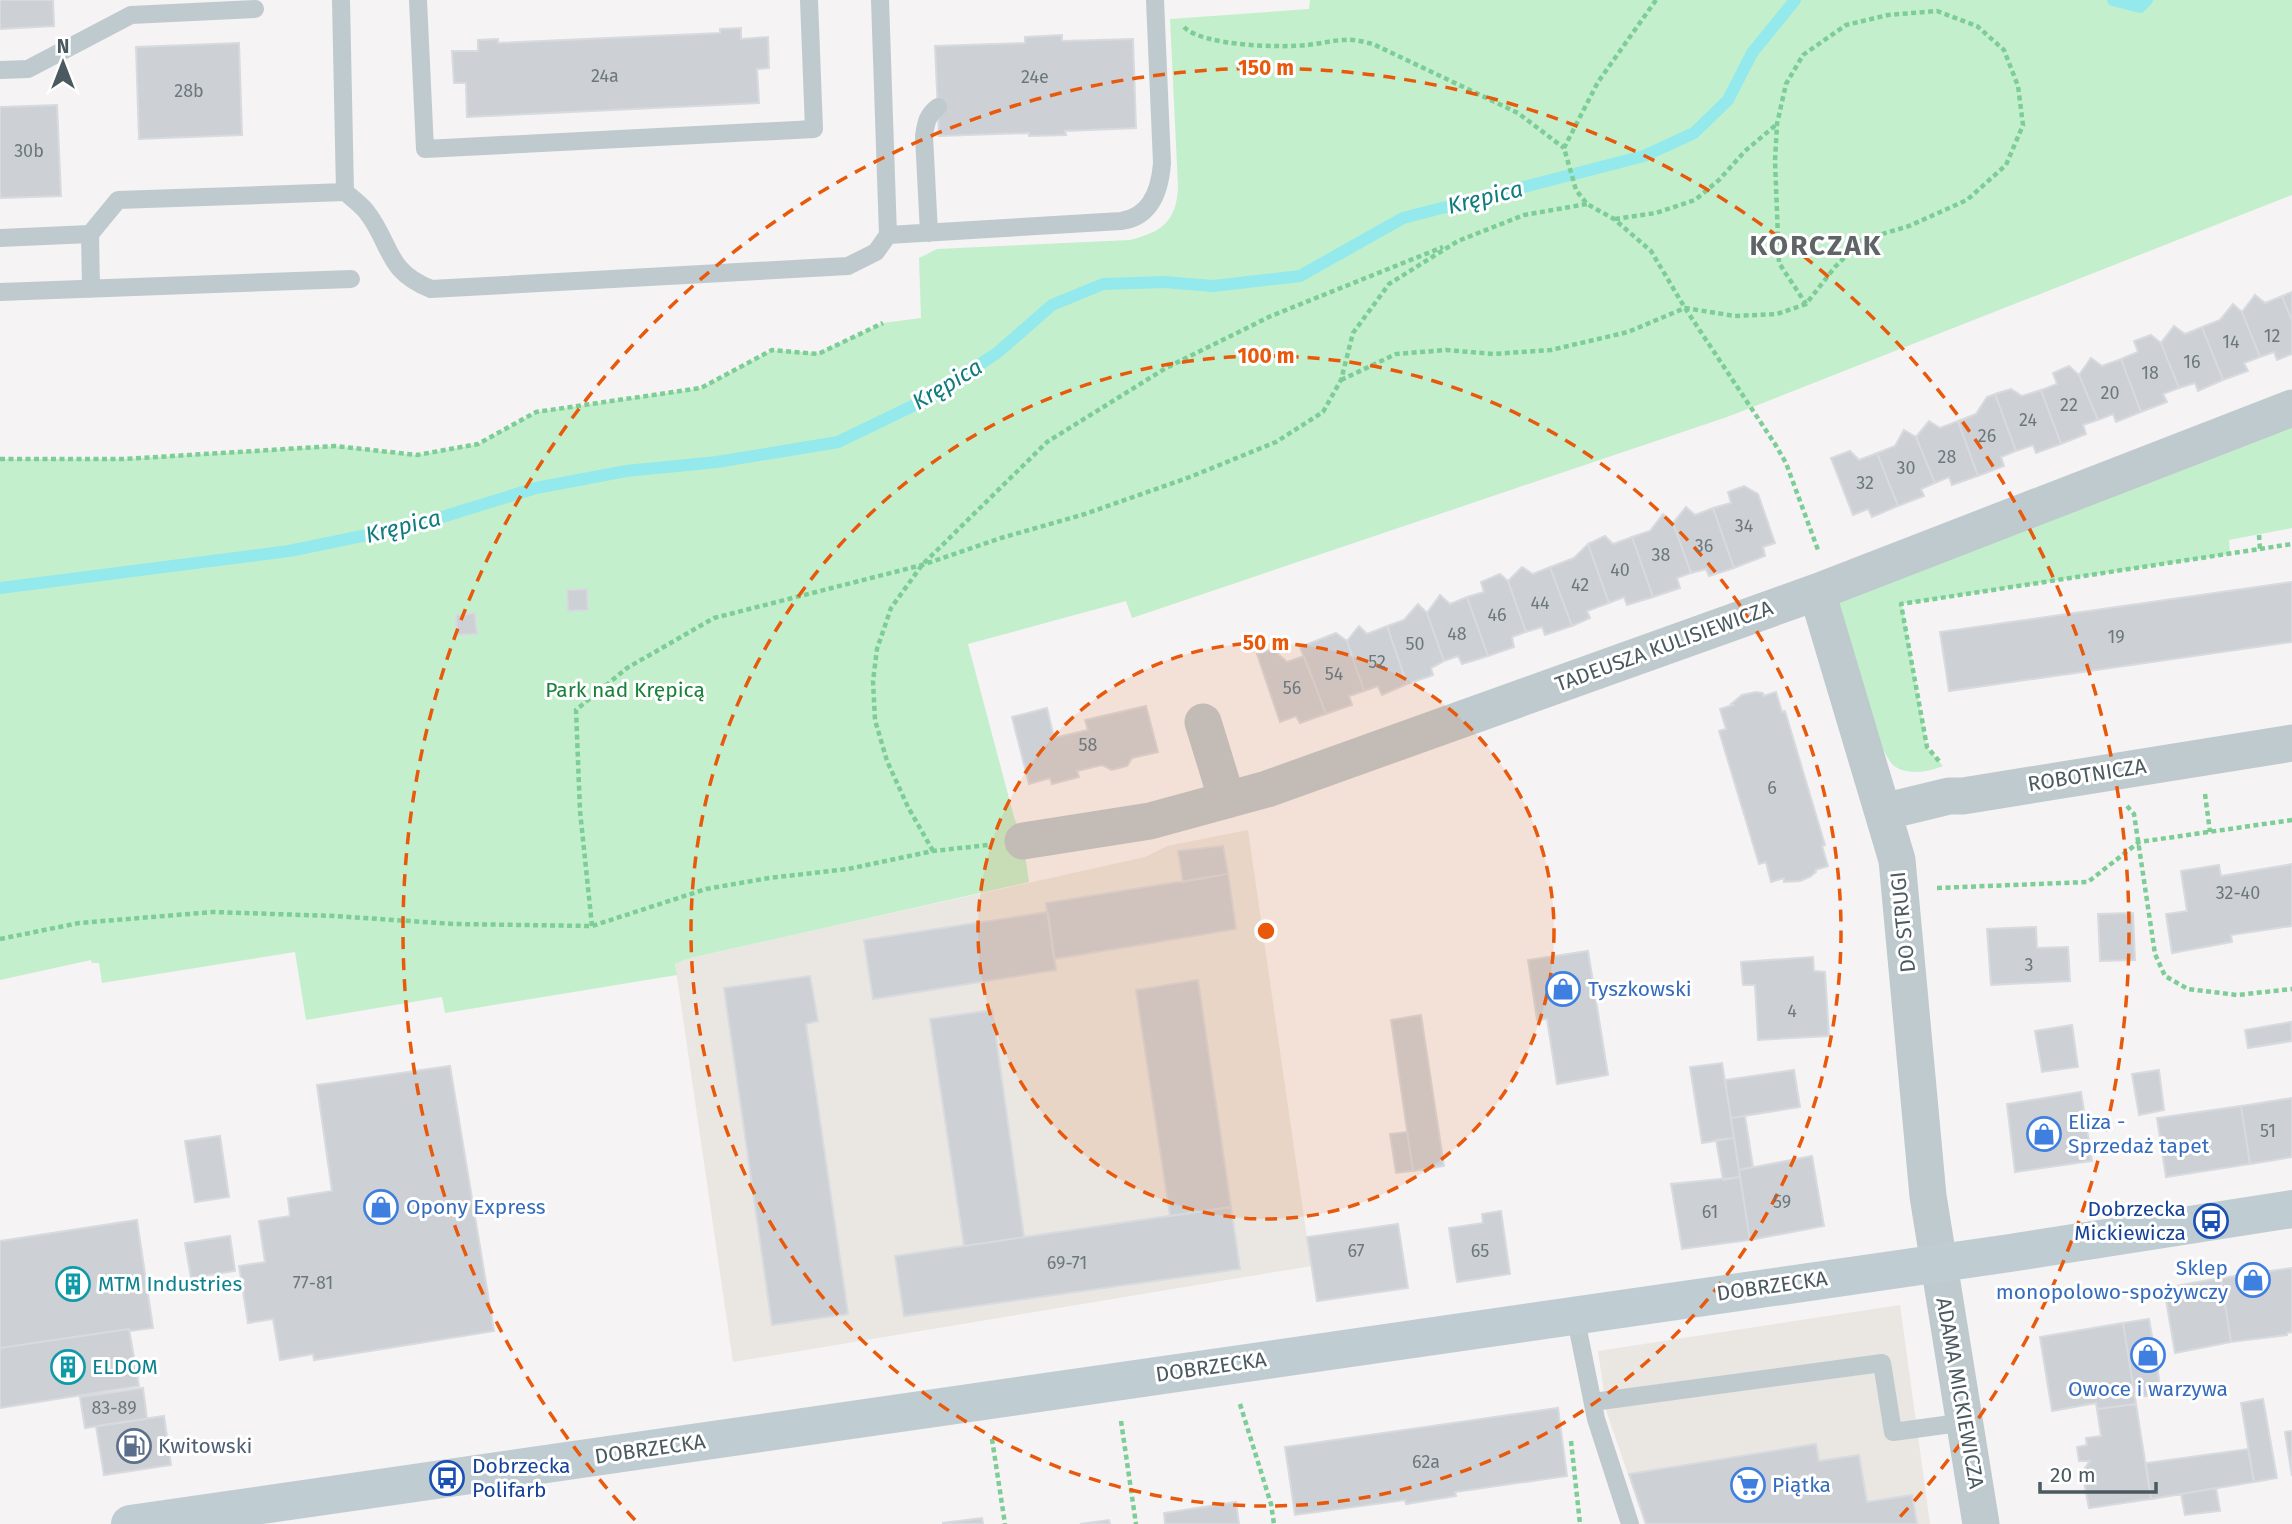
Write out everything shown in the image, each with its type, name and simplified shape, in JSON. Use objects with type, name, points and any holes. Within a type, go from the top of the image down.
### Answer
[{"type":"street","name":"TADEUSZA KULISIEWICZA","points":[[1023,841],[1150,821],[1267,789],[1817,592],[2292,408]]},
{"type":"street","name":"DO STRUGI","points":[[1817,592],[1897,860],[1927,1196],[1937,1263]]},
{"type":"street","points":[[1203,722],[1227,800]]},
{"type":"street","name":"ROBOTNICZA","points":[[1883,812],[1949,796],[2292,743]]},
{"type":"street","name":"DOBRZECKA","points":[[130,1524],[1937,1263],[2292,1209]]},
{"type":"street","name":"ADAMA MICKIEWICZA","points":[[1937,1263],[1966,1422],[1981,1524]]},
{"type":"lane","points":[[341,0],[345,192]]},
{"type":"lane","points":[[418,0],[425,149],[814,129],[809,0]]},
{"type":"lane","points":[[91,289],[90,234],[117,200],[345,192],[365,210],[395,264],[415,283],[431,289],[848,267],[876,252],[888,235],[880,0]]},
{"type":"lane","points":[[888,235],[1121,221],[1134,219],[1144,212],[1159,186],[1162,163],[1155,0]]},
{"type":"lane","points":[[0,70],[28,69],[131,15],[255,9]]},
{"type":"lane","points":[[929,233],[924,136],[930,112],[938,107]]},
{"type":"lane","points":[[0,238],[90,234]]},
{"type":"lane","points":[[0,292],[351,279]]},
{"type":"lane","points":[[1575,1315],[1596,1419],[1630,1524]]},
{"type":"lane","points":[[1593,1402],[1882,1363],[1893,1432],[1966,1422]]},
{"type":"path","points":[[1564,148],[1598,82],[1656,0]]},
{"type":"path","points":[[1341,380],[1396,354],[1446,350],[1493,354],[1550,350],[1628,332],[1685,308],[1735,316],[1777,314],[1806,304],[1835,267],[1862,240],[1909,226],[1967,200],[2006,165],[2023,125],[2018,86],[2004,50],[1977,26],[1937,11],[1888,15],[1846,24],[1803,55],[1786,84],[1777,124],[1775,162],[1779,263],[1806,304]]},
{"type":"path","points":[[1180,23],[1189,33],[1226,44],[1305,46],[1348,39],[1373,44],[1518,113],[1564,148],[1576,190],[1587,204],[1614,219],[1651,251],[1786,463],[1814,538]]},
{"type":"path","points":[[1614,219],[1656,213],[1695,200],[1777,124]]},
{"type":"path","points":[[933,851],[908,807],[887,761],[874,720],[873,681],[877,649],[891,608],[922,565],[1047,442],[1166,368],[1271,316],[1524,215],[1587,204]]},
{"type":"path","points":[[592,926],[580,811],[576,710],[627,668],[714,618],[922,565],[1001,538],[1086,514],[1190,477],[1276,442],[1323,412],[1341,380],[1353,333],[1388,284],[1458,242]]},
{"type":"path","points":[[0,459],[124,459],[335,446],[417,455],[478,444],[536,412],[701,388],[772,350],[818,354],[883,323]]},
{"type":"path","points":[[2259,535],[2260,549]]},
{"type":"path","points":[[1943,766],[1927,747],[1901,604],[2292,544]]},
{"type":"path","points":[[2204,793],[2210,832]]},
{"type":"path","points":[[2119,797],[2134,814],[2155,954],[2165,976],[2189,989],[2237,995],[2292,989]]},
{"type":"path","points":[[1901,890],[2088,881],[2139,842],[2292,820]]},
{"type":"path","points":[[0,939],[79,923],[213,912],[454,924],[592,926],[706,889],[768,878],[848,869],[933,851],[1023,841]]},
{"type":"path","points":[[1229,1365],[1275,1524]]},
{"type":"path","points":[[1114,1381],[1136,1524]]},
{"type":"path","points":[[986,1400],[1005,1524]]},
{"type":"shaded area","points":[[1248,830],[1311,1266],[733,1362],[675,963],[1145,857],[1167,846]]},
{"type":"shaded area","points":[[1900,1305],[1930,1524],[1645,1524],[1607,1413],[1598,1351]]},
{"type":"green space","name":"Park nad Krępicą","points":[[1310,0],[2292,0],[2292,195],[1727,417],[1132,618],[1126,601],[968,644],[1014,817],[1023,841],[1029,882],[686,959],[675,964],[677,975],[445,1013],[442,997],[306,1020],[295,952],[102,983],[99,963],[92,963],[91,960],[0,980],[0,459],[124,459],[335,446],[417,455],[478,444],[536,412],[701,388],[772,350],[818,353],[883,323],[921,318],[919,258],[937,249],[1130,240],[1151,233],[1166,223],[1175,208],[1178,186],[1170,19],[1309,9]],"holes":[[[983,361],[925,400],[854,434]]]},
{"type":"green space","points":[[2292,408],[2292,528],[2229,540],[2230,554],[1902,604],[1927,747],[1943,766],[1918,772],[1904,771],[1893,765],[1881,745],[1830,586]]},
{"type":"building","points":[[0,0],[53,0],[54,26],[0,29]]},
{"type":"building","points":[[741,28],[741,39],[768,37],[769,68],[757,69],[759,103],[467,117],[466,83],[454,83],[452,51],[478,51],[478,40],[498,39],[498,43],[720,33],[720,29]]},
{"type":"building","points":[[1062,35],[1062,41],[1133,39],[1136,128],[1065,131],[1066,135],[1029,136],[1029,133],[939,136],[935,46],[1025,43],[1025,37]]},
{"type":"building","points":[[239,43],[242,135],[139,139],[136,47]]},
{"type":"building","points":[[57,105],[61,196],[0,198],[0,107]]},
{"type":"building","points":[[2292,292],[2292,321],[2282,296]]},
{"type":"building","points":[[2255,295],[2265,303],[2282,296],[2292,321],[2292,354],[2277,360],[2274,352],[2260,357],[2242,312]]},
{"type":"building","points":[[2233,304],[2242,312],[2260,357],[2244,363],[2248,371],[2223,380],[2202,327],[2220,320]]},
{"type":"building","points":[[2174,326],[2185,334],[2202,327],[2223,380],[2198,391],[2195,383],[2179,388],[2161,343]]},
{"type":"building","points":[[2151,335],[2161,343],[2179,388],[2163,394],[2167,402],[2141,412],[2121,359],[2138,352],[2134,341]]},
{"type":"building","points":[[2091,358],[2102,366],[2121,359],[2141,412],[2116,422],[2113,414],[2098,420],[2079,375]]},
{"type":"building","points":[[2069,366],[2079,375],[2098,420],[2083,425],[2086,434],[2061,444],[2041,390],[2057,384],[2053,373]]},
{"type":"building","points":[[2011,389],[2022,396],[2041,390],[2061,444],[2036,453],[2033,445],[2016,451],[1995,394]]},
{"type":"building","points":[[1995,394],[2016,451],[2001,457],[2004,466],[1978,476],[1958,421],[1976,414],[1987,397]]},
{"type":"building","points":[[1929,421],[1940,428],[1958,421],[1978,476],[1952,485],[1949,477],[1935,483],[1916,437]]},
{"type":"building","points":[[1904,430],[1916,437],[1935,483],[1921,489],[1924,496],[1898,506],[1877,453],[1895,446]]},
{"type":"building","points":[[1850,451],[1859,460],[1877,453],[1898,506],[1872,517],[1868,509],[1853,515],[1831,458]]},
{"type":"building","points":[[1744,486],[1758,494],[1775,543],[1763,547],[1765,556],[1734,568],[1713,508],[1731,503],[1728,492]]},
{"type":"building","points":[[1686,507],[1695,515],[1713,508],[1734,568],[1709,576],[1706,569],[1691,573],[1673,523]]},
{"type":"building","points":[[1663,514],[1673,523],[1691,573],[1677,578],[1680,588],[1653,597],[1632,537],[1650,531]]},
{"type":"building","points":[[1605,536],[1613,544],[1632,537],[1653,597],[1627,605],[1624,597],[1609,603],[1588,544]]},
{"type":"building","points":[[1588,544],[1609,603],[1587,611],[1590,618],[1572,626],[1550,567],[1574,558]]},
{"type":"building","points":[[1522,567],[1533,574],[1550,567],[1572,626],[1545,635],[1542,627],[1526,632],[1508,581]]},
{"type":"building","points":[[1500,574],[1508,581],[1526,632],[1512,637],[1514,647],[1488,656],[1467,597],[1484,592],[1481,582]]},
{"type":"building","points":[[2292,582],[2292,642],[1949,691],[1940,632]]},
{"type":"building","points":[[587,589],[588,610],[568,611],[567,590]]},
{"type":"building","points":[[1440,595],[1450,604],[1467,597],[1488,656],[1462,664],[1458,656],[1444,661],[1427,613]]},
{"type":"building","points":[[1418,604],[1427,613],[1444,661],[1431,668],[1433,675],[1407,684],[1387,626],[1404,620]]},
{"type":"building","points":[[475,613],[477,634],[457,635],[456,615]]},
{"type":"building","points":[[1359,626],[1367,634],[1387,626],[1407,684],[1382,695],[1378,686],[1364,691],[1347,641]]},
{"type":"building","points":[[1336,633],[1347,641],[1364,691],[1349,696],[1352,705],[1326,714],[1300,647]]},
{"type":"building","points":[[1275,649],[1287,662],[1304,656],[1326,714],[1300,723],[1296,716],[1280,722],[1257,654]]},
{"type":"building","points":[[1776,692],[1782,712],[1785,711],[1825,845],[1822,846],[1828,866],[1815,870],[1810,877],[1800,881],[1784,882],[1784,878],[1771,882],[1766,862],[1759,864],[1719,731],[1726,729],[1720,709],[1733,705],[1731,704],[1742,695],[1763,693],[1763,696]]},
{"type":"building","points":[[1146,706],[1158,752],[1132,758],[1127,766],[1112,770],[1102,765],[1077,771],[1079,777],[1052,784],[1050,778],[1029,784],[1012,717],[1047,708],[1054,738],[1088,730],[1085,720]]},
{"type":"building","points":[[1223,846],[1228,874],[1183,882],[1178,851]]},
{"type":"building","points":[[2292,864],[2292,926],[2231,935],[2232,942],[2172,953],[2166,914],[2187,911],[2181,871],[2219,865],[2221,876]]},
{"type":"building","points":[[1228,874],[1236,929],[1054,959],[1046,903]]},
{"type":"building","points":[[1048,912],[1056,970],[873,999],[864,940]]},
{"type":"building","points":[[2133,913],[2135,960],[2100,961],[2098,914]]},
{"type":"building","points":[[2036,927],[2037,948],[2068,947],[2070,981],[1991,985],[1987,929]]},
{"type":"building","name":"Tyszkowski","points":[[1588,951],[1608,1075],[1557,1084],[1547,1019],[1537,1020],[1528,960]]},
{"type":"building","points":[[1813,957],[1814,971],[1825,972],[1829,1036],[1758,1040],[1755,985],[1743,985],[1741,962]]},
{"type":"building","points":[[810,976],[818,1021],[806,1024],[848,1314],[772,1325],[724,988]]},
{"type":"building","points":[[1198,980],[1231,1207],[1170,1216],[1136,990]]},
{"type":"building","points":[[992,1010],[1024,1237],[964,1246],[930,1019]]},
{"type":"building","points":[[1421,1015],[1444,1166],[1413,1171],[1391,1020]]},
{"type":"building","points":[[2291,1022],[2292,1041],[2248,1048],[2245,1030]]},
{"type":"building","points":[[2072,1025],[2078,1067],[2042,1072],[2035,1031]]},
{"type":"building","points":[[1722,1063],[1734,1138],[1702,1143],[1690,1067]]},
{"type":"building","name":"Opony Express","points":[[450,1066],[494,1331],[314,1360],[313,1354],[280,1360],[273,1319],[248,1323],[239,1266],[265,1262],[259,1221],[290,1216],[288,1198],[332,1191],[317,1085]]},
{"type":"building","points":[[1794,1070],[1800,1107],[1731,1118],[1725,1080]]},
{"type":"building","points":[[2159,1070],[2164,1110],[2139,1115],[2132,1074]]},
{"type":"building","points":[[2081,1092],[2092,1161],[2015,1172],[2007,1104]]},
{"type":"building","points":[[2292,1098],[2292,1157],[2250,1164],[2241,1106]]},
{"type":"building","points":[[2241,1106],[2250,1164],[2166,1177],[2157,1118]]},
{"type":"building","points":[[1745,1116],[1753,1167],[1739,1170],[1731,1118]]},
{"type":"building","points":[[1407,1132],[1413,1171],[1396,1173],[1390,1134]]},
{"type":"building","points":[[220,1136],[229,1197],[195,1202],[185,1141]]},
{"type":"building","points":[[1734,1138],[1740,1177],[1723,1180],[1716,1140]]},
{"type":"building","points":[[1812,1156],[1824,1226],[1750,1240],[1739,1170]]},
{"type":"building","points":[[1740,1177],[1750,1240],[1682,1249],[1671,1184]]},
{"type":"building","points":[[1231,1207],[1240,1269],[904,1316],[895,1256]]},
{"type":"building","points":[[1501,1211],[1510,1274],[1457,1282],[1449,1228],[1483,1223],[1482,1214]]},
{"type":"building","name":"MTM Industries","points":[[137,1220],[153,1328],[129,1329],[0,1348],[0,1241]]},
{"type":"building","points":[[1398,1224],[1408,1288],[1317,1301],[1307,1237]]},
{"type":"building","points":[[230,1236],[235,1271],[191,1278],[185,1243]]},
{"type":"building","points":[[2292,1268],[2292,1332],[2287,1335],[2231,1342],[2221,1278]]},
{"type":"building","points":[[2221,1278],[2231,1342],[2175,1353],[2164,1288]]},
{"type":"building","points":[[2149,1319],[2160,1395],[2135,1397],[2123,1323]]},
{"type":"building","points":[[2123,1323],[2136,1404],[2097,1409],[2096,1403],[2052,1411],[2040,1337]]},
{"type":"building","name":"ELDOM","points":[[129,1329],[139,1386],[0,1408],[0,1348]]},
{"type":"building","points":[[143,1388],[147,1419],[85,1428],[80,1397]]},
{"type":"building","points":[[2263,1399],[2277,1478],[2254,1482],[2241,1403]]},
{"type":"building","points":[[2136,1404],[2151,1499],[2089,1508],[2084,1482],[2093,1481],[2082,1472],[2090,1461],[2079,1461],[2077,1447],[2087,1445],[2086,1438],[2101,1436],[2097,1409]]},
{"type":"building","points":[[1558,1408],[1567,1476],[1455,1492],[1456,1496],[1406,1504],[1405,1500],[1295,1515],[1285,1447]]},
{"type":"building","name":"Kwitowski","points":[[164,1416],[171,1465],[104,1475],[96,1426]]},
{"type":"building","points":[[2292,1431],[2292,1476],[2285,1432]]},
{"type":"building","name":"Piątka","points":[[1816,1444],[1819,1461],[1859,1455],[1867,1502],[1912,1495],[1917,1524],[1646,1524],[1629,1474]]},
{"type":"building","points":[[2248,1449],[2254,1482],[2151,1499],[2146,1463]]},
{"type":"building","points":[[2216,1488],[2220,1511],[2185,1515],[2181,1494]]},
{"type":"building","points":[[1236,1502],[1239,1524],[1165,1524],[1164,1513]]},
{"type":"building","points":[[982,1518],[983,1524],[943,1524],[943,1523]]},
{"type":"building","points":[[1109,1520],[1110,1524],[1080,1524]]},
{"type":"waterway","name":"Krępica","points":[[0,588],[289,551],[416,525],[536,488],[626,471],[717,462],[838,442],[925,400],[997,353],[1052,305],[1103,284],[1164,282],[1213,286],[1300,276],[1403,218],[1644,156],[1694,133],[1728,100],[1752,53],[1795,0]]},
{"type":"waterway","name":"Krępica","points":[[2113,0],[2140,7],[2147,0]]},
{"type":"place","name":"Tyszkowski","points":[[1563,989]]},
{"type":"place","name":"Eliza - Sprzedaż tapet","points":[[2044,1134]]},
{"type":"place","name":"Opony Express","points":[[381,1207]]},
{"type":"place","name":"Dobrzecka Mickiewicza","points":[[2211,1221]]},
{"type":"place","name":"Sklep monopolowo-spożywczy","points":[[2253,1280]]},
{"type":"place","name":"MTM Industries","points":[[73,1284]]},
{"type":"place","name":"Owoce i warzywa","points":[[2148,1355]]},
{"type":"place","name":"ELDOM","points":[[68,1367]]},
{"type":"place","name":"Kwitowski","points":[[134,1446]]},
{"type":"place","name":"Dobrzecka Polifarb","points":[[447,1478]]},
{"type":"place","name":"Piątka","points":[[1748,1485]]},
{"type":"district","name":"KORCZAK","points":[[1816,245]]}]
